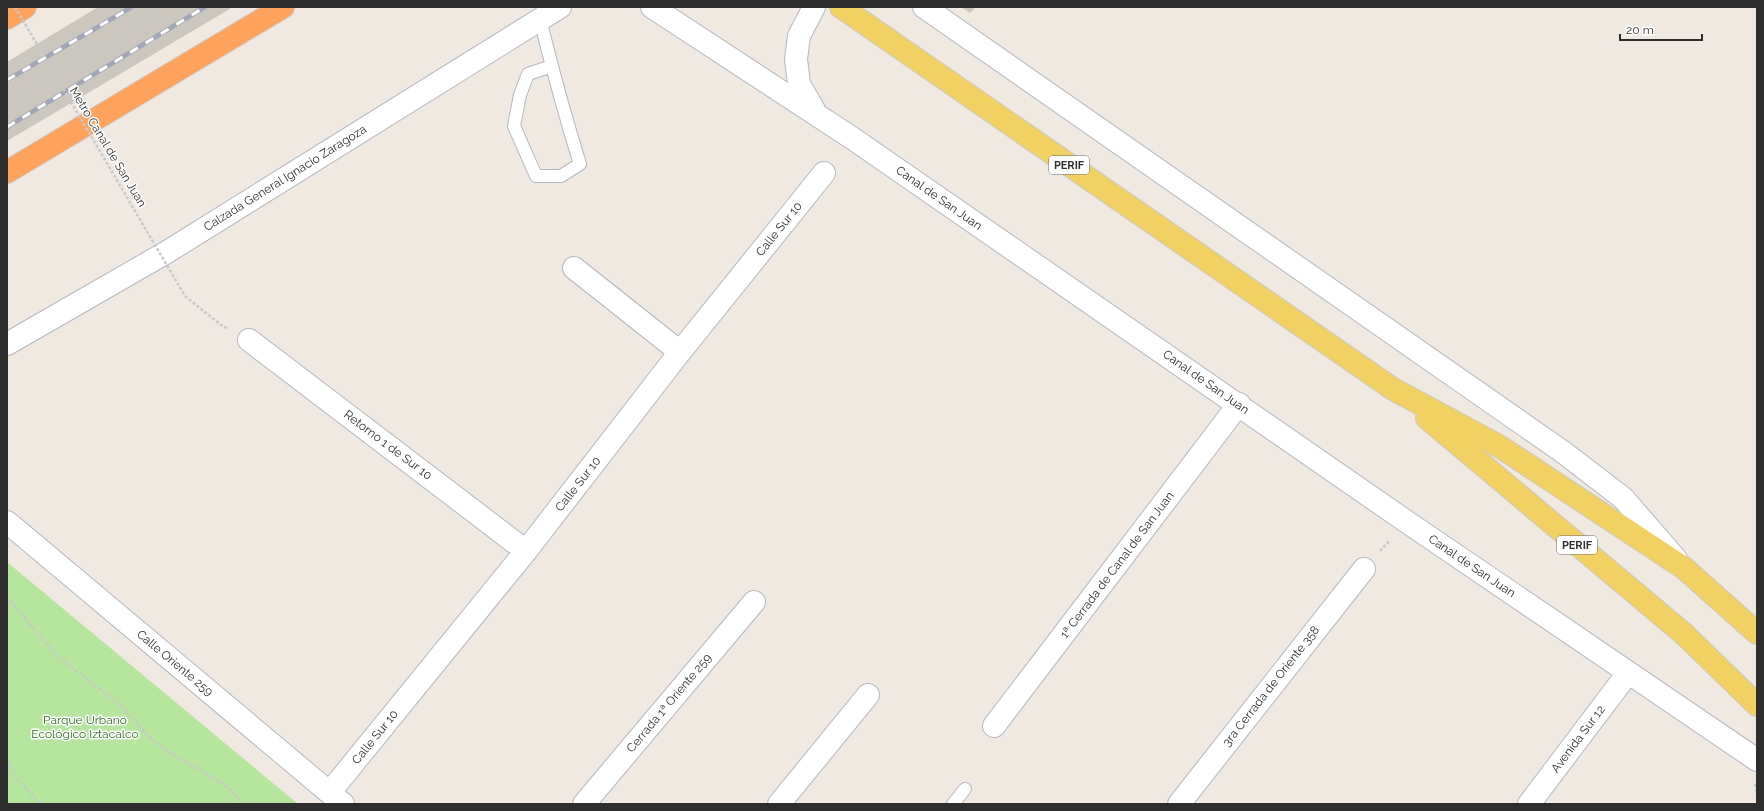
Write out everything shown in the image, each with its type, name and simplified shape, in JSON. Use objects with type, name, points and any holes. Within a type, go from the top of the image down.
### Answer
[{"type":"highway","points":[[7,18],[25,7]]},
{"type":"highway","points":[[7,172],[283,7]]},
{"type":"main road","name":"Calzada General Ignacio Zaragoza","points":[[7,344],[167,252],[560,7]]},
{"type":"main road","name":"Canal de San Juan","points":[[652,7],[816,114],[1239,404],[1407,522],[1757,760]]},
{"type":"main road","points":[[814,7],[799,36],[796,60],[799,84],[816,114]]},
{"type":"main road","name":"PERIF","points":[[841,7],[1393,388],[1499,446],[1684,568],[1757,634]]},
{"type":"main road","points":[[924,7],[1563,452],[1623,498],[1684,568]]},
{"type":"main road","name":"Calle Sur 10","points":[[336,798],[680,352],[824,173]]},
{"type":"main road","points":[[574,268],[680,352]]},
{"type":"main road","name":"Retorno 1 de Sur 10","points":[[250,340],[526,551]]},
{"type":"main road","name":"PERIF","points":[[1393,388],[1684,634],[1757,705]]},
{"type":"main road","name":"1ª Cerrada de Canal de San Juan","points":[[994,726],[1239,404]]},
{"type":"main road","name":"Calle Oriente 259","points":[[7,522],[336,798]]},
{"type":"main road","name":"3ra Cerrada de Oriente 358","points":[[1179,804],[1364,569]]},
{"type":"main road","name":"Cerrada 1ª Oriente 259","points":[[584,804],[754,602]]},
{"type":"main road","name":"Avenida Sur 12","points":[[1528,804],[1628,673]]},
{"type":"main road","points":[[779,804],[868,695]]},
{"type":"lane","points":[[540,19],[552,66],[560,98],[580,164],[561,176],[536,176],[514,126],[520,95],[528,74],[552,66]]},
{"type":"lane","points":[[953,804],[965,789]]},
{"type":"path","name":"Metro Canal de San Juan","points":[[15,7],[185,296],[222,325]]},
{"type":"path","points":[[7,103],[158,14]]},
{"type":"path","points":[[1364,569],[1407,522]]},
{"type":"path","points":[[7,597],[57,656],[119,704],[149,737],[164,749],[223,784],[234,793],[243,804]]},
{"type":"path","points":[[7,762],[18,780],[41,804]]},
{"type":"green space","name":"Parque Urbano Ecológico Iztacalco","points":[[7,562],[298,804],[7,804]]},
{"type":"building","points":[[98,7],[233,7],[7,141],[7,62]]},
{"type":"building","points":[[961,7],[976,7],[970,13]]},
{"type":"railway","points":[[7,80],[132,7]]},
{"type":"railway","points":[[7,127],[205,7]]}]
